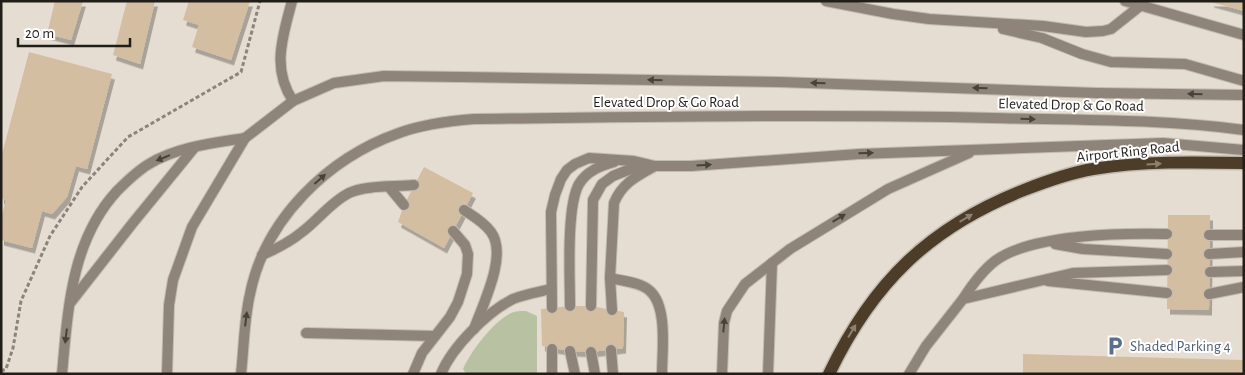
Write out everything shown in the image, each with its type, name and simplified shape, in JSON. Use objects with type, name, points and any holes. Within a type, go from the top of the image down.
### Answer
[{"type":"main road","name":"Airport Ring Road","points":[[829,374],[852,329],[881,289],[916,253],[936,237],[978,210],[1045,182],[1093,169],[1186,162],[1244,163]]},
{"type":"street","points":[[292,1],[280,54],[280,72],[285,89],[293,101]]},
{"type":"street","points":[[826,1],[893,14],[971,22],[1042,26],[1086,32],[1103,31],[1119,24],[1140,6]]},
{"type":"street","points":[[1125,1],[1244,35]]},
{"type":"street","points":[[971,22],[1042,38],[1082,54],[1111,62],[1184,64],[1244,81]]},
{"type":"street","points":[[167,374],[169,305],[173,280],[192,227],[245,138],[293,101],[334,83],[384,76],[780,82],[1097,93],[1244,95]]},
{"type":"street","name":"Elevated Drop & Go Road","points":[[242,371],[250,294],[262,255],[281,222],[296,202],[333,168],[354,154],[392,136],[424,126],[449,121],[484,119],[892,116],[1145,122],[1205,125],[1244,130]]},
{"type":"street","points":[[62,374],[75,274],[94,221],[108,202],[126,181],[149,164],[195,147],[245,138]]},
{"type":"street","points":[[552,308],[551,212],[560,179],[575,164],[589,158],[619,160],[655,166],[691,166],[859,154],[1163,143],[1244,150]]},
{"type":"street","points":[[70,303],[195,147]]},
{"type":"street","points":[[722,374],[724,323],[727,311],[745,284],[828,224],[888,189],[975,150]]},
{"type":"street","points":[[570,306],[574,196],[580,182],[590,171],[619,160]]},
{"type":"street","points":[[592,306],[593,200],[602,184],[613,176],[644,164]]},
{"type":"street","points":[[612,310],[610,278],[614,203],[618,192],[626,184],[655,166]]},
{"type":"street","points":[[262,255],[284,245],[300,234],[349,193],[363,189],[414,185]]},
{"type":"street","points":[[389,187],[404,205]]},
{"type":"street","points":[[464,210],[482,222],[491,231],[496,240],[497,251],[493,275],[474,330]]},
{"type":"street","points":[[414,374],[416,364],[422,353],[450,317],[458,302],[467,274],[468,254],[465,245],[453,231]]},
{"type":"street","points":[[909,374],[926,346],[977,279],[996,261],[1017,249],[1084,236],[1132,233],[1167,234]]},
{"type":"street","points":[[1209,235],[1244,236]]},
{"type":"street","points":[[1047,242],[1083,249],[1167,254]]},
{"type":"street","points":[[1209,254],[1244,252]]},
{"type":"street","points":[[768,374],[772,263]]},
{"type":"street","points":[[963,299],[1073,272],[1167,270]]},
{"type":"street","points":[[1210,272],[1244,271]]},
{"type":"street","points":[[610,278],[640,286],[650,291],[656,300],[662,314],[662,374]]},
{"type":"street","points":[[1037,280],[1167,293]]},
{"type":"street","points":[[1209,294],[1244,287]]},
{"type":"street","points":[[441,374],[449,358],[474,330],[503,305],[528,294],[551,289]]},
{"type":"street","points":[[306,333],[435,336]]},
{"type":"street","points":[[552,349],[552,374]]},
{"type":"street","points":[[611,350],[613,374]]},
{"type":"street","points":[[570,351],[575,374]]},
{"type":"street","points":[[592,352],[595,374]]},
{"type":"path","points":[[241,72],[260,1]]},
{"type":"green space","points":[[526,311],[537,316],[537,374],[466,374],[463,369],[466,362],[490,330],[511,313]]},
{"type":"building","points":[[55,1],[83,1],[71,40],[47,34]]},
{"type":"building","points":[[127,1],[155,1],[140,64],[113,55]]},
{"type":"building","points":[[189,1],[250,1],[231,60],[192,47],[199,25],[183,20]]},
{"type":"building","points":[[1244,1],[1244,11],[1211,2]]},
{"type":"building","points":[[29,52],[112,74],[87,169],[76,166],[67,197],[52,214],[42,211],[32,248],[1,240],[1,219],[6,200],[1,199],[1,158]]},
{"type":"building","points":[[424,167],[473,193],[444,248],[398,222],[404,205]]},
{"type":"building","points":[[1168,215],[1210,215],[1209,310],[1167,309]]},
{"type":"building","points":[[591,306],[624,312],[623,348],[591,352],[570,351],[542,346],[541,309]]},
{"type":"building","points":[[1023,354],[1244,360],[1244,374],[1023,374]]},
{"type":"place","name":"Shaded Parking 4","points":[[1115,346]]}]
